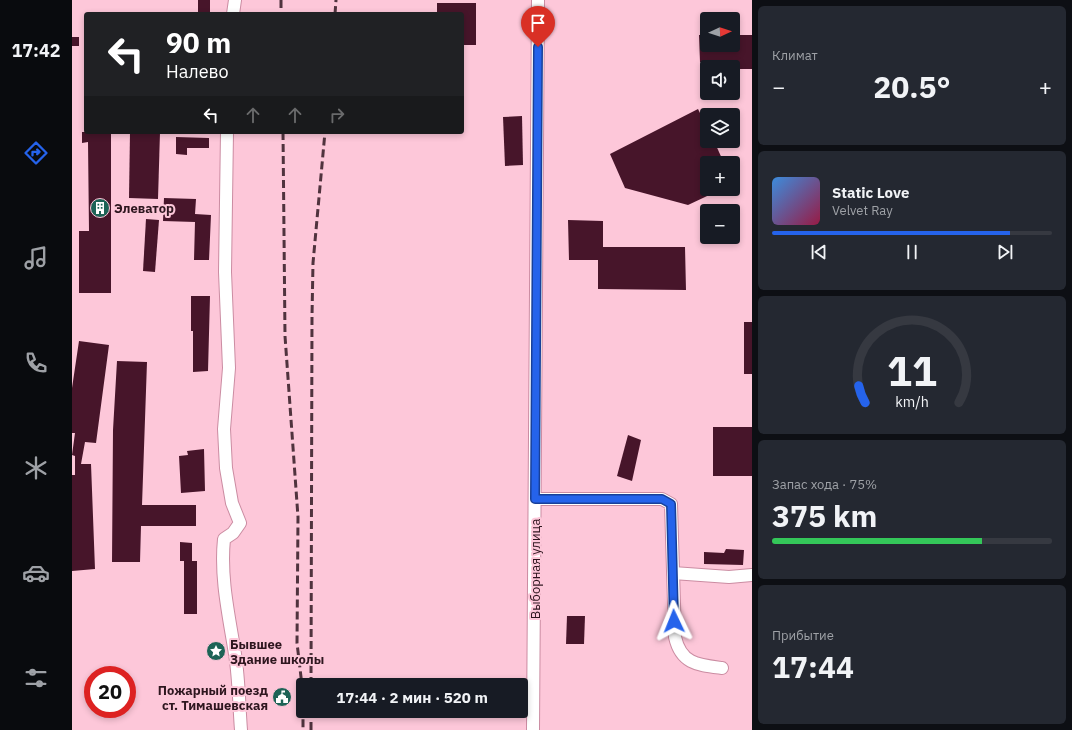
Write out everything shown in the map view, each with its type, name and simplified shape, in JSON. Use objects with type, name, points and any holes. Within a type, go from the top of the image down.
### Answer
[{"type":"street","points":[[233,12],[235,0]]},
{"type":"street","name":"Выборная улица","points":[[534,730],[538,0]]},
{"type":"street","points":[[227,134],[225,272],[229,368],[224,429],[226,468],[232,503],[240,522],[233,533],[224,539],[222,556],[238,684],[241,730]]},
{"type":"street","points":[[535,499],[666,500],[671,504],[675,637],[677,647],[681,654],[692,661],[704,666],[722,668]]},
{"type":"street","points":[[673,574],[729,577],[752,576]]},
{"type":"building","points":[[198,0],[210,0],[210,12],[198,12]]},
{"type":"building","points":[[437,3],[476,3],[476,45],[464,45],[464,12],[437,12]]},
{"type":"building","points":[[699,35],[700,52],[740,52],[740,35],[752,35],[752,69],[740,69],[740,60],[700,60],[700,62]]},
{"type":"building","points":[[72,37],[79,37],[79,46],[72,46]]},
{"type":"building","points":[[698,109],[700,113],[700,148],[717,148],[721,156],[700,156],[700,196],[707,196],[688,205],[625,188],[610,154]]},
{"type":"building","points":[[522,116],[523,165],[505,166],[503,117]]},
{"type":"building","points":[[82,132],[84,132],[84,134],[111,134],[111,293],[79,293],[79,231],[89,231],[88,142],[82,143]]},
{"type":"building","points":[[130,134],[160,134],[158,199],[129,198]]},
{"type":"building","points":[[176,137],[209,138],[209,148],[187,148],[187,155],[176,154]]},
{"type":"building","points":[[164,198],[196,199],[195,214],[211,215],[209,260],[194,260],[195,222],[163,221]]},
{"type":"building","points":[[146,219],[159,220],[155,272],[143,271]]},
{"type":"building","points":[[568,220],[603,221],[603,247],[685,247],[686,290],[598,289],[598,260],[569,260]]},
{"type":"building","points":[[191,296],[210,296],[208,371],[193,372]]},
{"type":"building","points":[[744,322],[752,322],[752,374],[744,374]]},
{"type":"building","points":[[79,341],[109,345],[96,443],[85,442],[81,464],[91,464],[95,569],[72,571],[72,475],[75,475],[75,456],[72,455],[75,433],[72,433],[72,388]]},
{"type":"building","points":[[117,361],[147,362],[142,505],[196,505],[196,526],[141,526],[140,562],[112,562],[113,430]]},
{"type":"building","points":[[713,427],[752,427],[752,476],[713,476]]},
{"type":"building","points":[[628,435],[641,440],[632,481],[617,476]]},
{"type":"building","points":[[204,449],[205,491],[181,493],[179,456],[188,455],[187,451]]},
{"type":"building","points":[[180,542],[192,543],[192,561],[197,561],[197,614],[184,614],[184,561],[180,561]]},
{"type":"building","points":[[726,549],[744,550],[743,565],[704,564],[704,552],[724,553]]},
{"type":"building","points":[[567,616],[585,616],[584,644],[566,644]]},
{"type":"railway","points":[[281,0],[281,12]]},
{"type":"railway","points":[[335,12],[336,0]]},
{"type":"railway","points":[[283,134],[285,336],[298,517],[297,643],[303,694],[303,730]]},
{"type":"railway","points":[[311,678],[313,263],[325,134]]},
{"type":"railway","points":[[311,718],[311,730]]},
{"type":"place","name":"Элеватор","points":[[100,208]]},
{"type":"place","name":"Бывшее Здание школы","points":[[216,651]]},
{"type":"place","name":"Пожарный поезд ст. Тимашевская","points":[[282,697]]},
{"type":"route","points":[[538,47],[535,499],[662,499],[671,504],[674,621]]}]
